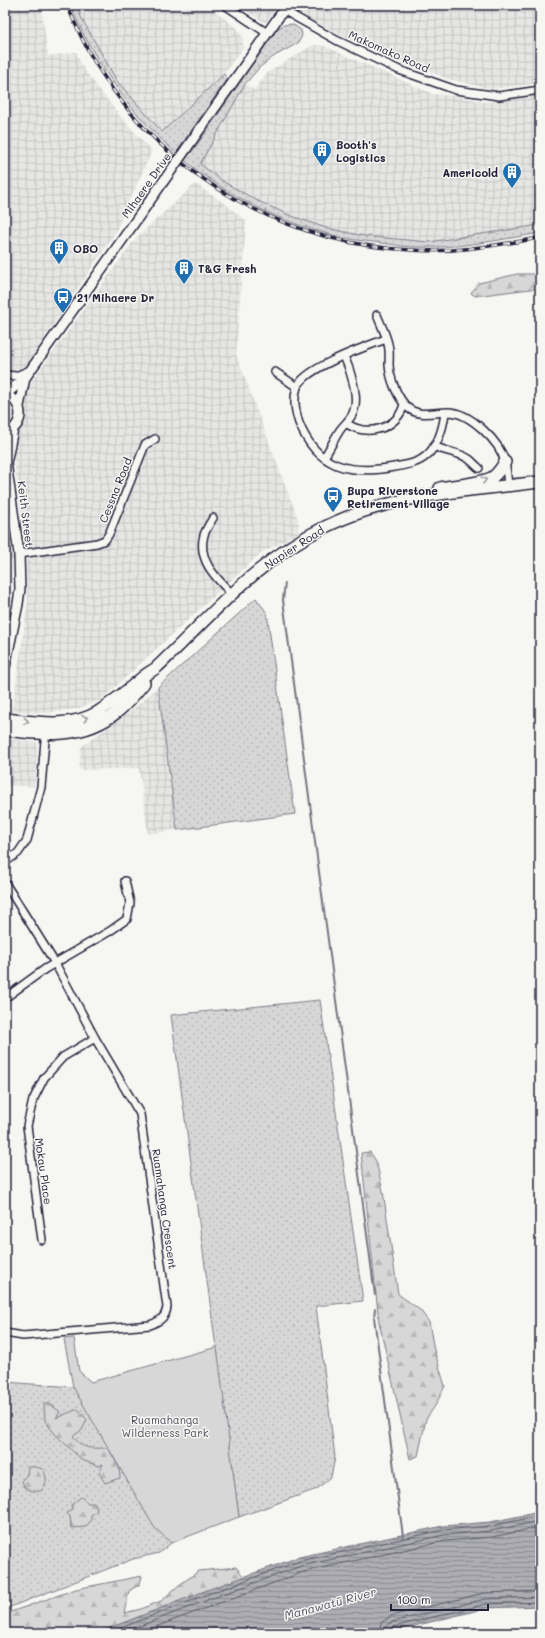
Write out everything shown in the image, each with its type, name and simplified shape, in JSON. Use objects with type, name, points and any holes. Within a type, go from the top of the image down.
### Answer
[{"type":"highway","points":[[406,500],[430,489],[484,481],[493,477],[505,462]]},
{"type":"highway","name":"Napier Road","points":[[5,730],[46,729],[90,717],[154,670],[232,594],[265,565],[307,536],[353,514],[406,500],[540,482]]},
{"type":"highway","name":"Napier Road","points":[[5,719],[46,729]]},
{"type":"main road","name":"Mihaere Drive","points":[[5,395],[26,378],[285,8]]},
{"type":"main road","name":"Mihaere Drive","points":[[9,431],[19,421],[19,406],[26,378]]},
{"type":"main road","points":[[5,395],[10,397],[19,406]]},
{"type":"main road","name":"Keith Street","points":[[5,667],[20,589],[19,554],[6,457],[9,431]]},
{"type":"street","points":[[225,5],[267,33]]},
{"type":"street","name":"Makomako Road","points":[[285,8],[336,40],[399,70],[456,90],[499,96],[540,90]]},
{"type":"street","points":[[377,316],[388,345],[391,373],[399,396],[404,404],[408,408],[422,414],[459,414],[480,428],[493,440],[501,453],[505,462],[508,486]]},
{"type":"street","points":[[386,339],[344,356],[304,377],[299,382],[294,401],[297,418],[304,436],[313,450],[334,464],[353,470],[385,468],[416,462],[426,456],[434,446],[442,430],[445,413]]},
{"type":"street","points":[[324,457],[339,431],[354,412],[355,403],[350,371],[344,356]]},
{"type":"street","points":[[5,375],[16,376],[32,369]]},
{"type":"street","points":[[275,372],[297,387]]},
{"type":"street","points":[[346,423],[364,430],[378,430],[394,421],[403,410],[404,404]]},
{"type":"street","name":"Cessna Road","points":[[19,554],[96,543],[105,540],[109,534],[145,444],[156,439]]},
{"type":"street","points":[[434,446],[441,450],[468,458],[479,468]]},
{"type":"street","points":[[212,518],[204,535],[203,550],[205,561],[232,594]]},
{"type":"street","points":[[5,862],[18,853],[27,840],[41,787],[46,729]]},
{"type":"street","points":[[5,998],[54,963],[110,931],[127,919],[130,903],[125,881]]},
{"type":"street","name":"Ruamahanga Crescent","points":[[5,883],[54,963],[95,1038],[140,1114],[167,1300],[166,1312],[161,1320],[150,1325],[22,1336],[5,1333]]},
{"type":"street","name":"Mokau Place","points":[[42,1240],[27,1126],[33,1100],[44,1078],[63,1057],[95,1038]]},
{"type":"shaded area","points":[[5,5],[41,5],[48,56],[76,52],[83,68],[120,116],[152,151],[115,233],[24,369],[12,374],[5,371]]},
{"type":"shaded area","points":[[77,5],[207,5],[237,28],[243,38],[243,48],[224,74],[162,132],[117,81],[81,16]]},
{"type":"shaded area","points":[[236,5],[278,5],[266,23]]},
{"type":"shaded area","points":[[290,5],[540,5],[540,83],[491,89],[448,79],[355,42],[288,8]]},
{"type":"shaded area","points":[[313,45],[322,45],[433,94],[458,96],[484,102],[540,95],[540,225],[429,242],[364,236],[326,228],[289,215],[256,200],[224,182],[200,164],[245,84],[254,90],[268,72]]},
{"type":"shaded area","points":[[195,184],[224,203],[246,221],[236,354],[299,522],[298,534],[261,553],[101,700],[77,709],[46,713],[12,711],[28,602],[26,549],[11,435],[23,393],[136,238]]},
{"type":"shaded area","points":[[5,514],[13,560],[5,560]]},
{"type":"shaded area","points":[[158,687],[177,830],[148,834],[139,768],[79,770],[81,747],[133,709]]},
{"type":"shaded area","points":[[5,739],[37,742],[35,787],[5,785]]},
{"type":"green space","points":[[71,5],[77,5],[81,17],[117,81],[162,132],[224,74],[228,78],[181,145],[192,152],[277,29],[284,25],[292,24],[301,30],[302,36],[298,43],[273,57],[260,67],[245,84],[200,164],[224,182],[256,200],[289,215],[326,228],[364,236],[429,242],[540,225],[540,233],[446,247],[406,247],[350,239],[311,229],[277,217],[215,183],[160,139],[114,84],[85,36]]},
{"type":"green space","points":[[517,274],[540,274],[540,289],[475,296],[471,293],[479,283]]},
{"type":"green space","points":[[256,598],[267,613],[295,814],[177,830],[158,687]]},
{"type":"green space","points":[[320,1000],[363,1301],[316,1306],[335,1457],[331,1477],[317,1489],[239,1517],[171,1015]]},
{"type":"green space","points":[[370,1152],[376,1161],[383,1191],[398,1294],[420,1310],[429,1322],[434,1350],[445,1386],[435,1406],[426,1419],[418,1456],[410,1459],[379,1322],[361,1153]]},
{"type":"green space","name":"Ruamahanga Wilderness Park","points":[[74,1338],[79,1371],[91,1382],[217,1347],[239,1517],[171,1543],[154,1527],[73,1387],[64,1339]]},
{"type":"green space","points":[[5,1382],[73,1387],[171,1543],[159,1553],[133,1559],[5,1609]]},
{"type":"green space","points":[[44,1404],[50,1404],[60,1412],[56,1418],[78,1409],[87,1420],[82,1430],[73,1436],[77,1441],[88,1448],[108,1448],[119,1467],[120,1478],[105,1483],[99,1473],[103,1464],[98,1466],[82,1460],[55,1434],[45,1421]]},
{"type":"green space","points":[[28,1467],[43,1469],[46,1480],[41,1491],[32,1491],[24,1487],[22,1480],[27,1475]]},
{"type":"green space","points":[[81,1497],[88,1503],[95,1503],[97,1511],[91,1515],[91,1520],[86,1527],[71,1528],[70,1516],[67,1513],[72,1510],[71,1505]]},
{"type":"green space","points":[[236,1567],[244,1577],[97,1633],[5,1633],[5,1614],[76,1589],[142,1576],[140,1584],[129,1591],[124,1613],[141,1609],[161,1601],[179,1585],[199,1571]]},
{"type":"water","name":"Manawatū River","points":[[540,1512],[540,1606],[487,1608],[386,1633],[97,1633],[207,1590],[299,1557],[443,1526],[490,1522]]},
{"type":"waterway","points":[[285,583],[283,600],[375,1295]]},
{"type":"waterway","points":[[375,1309],[374,1317],[403,1536]]},
{"type":"railway","points":[[67,5],[78,31],[101,72],[128,110],[160,144],[196,173],[234,198],[276,219],[319,235],[365,245],[411,250],[427,251],[460,249],[492,246],[540,238]]},
{"type":"place","name":"Booth's Logistics","points":[[322,167]]},
{"type":"place","name":"Americold","points":[[512,189]]},
{"type":"place","name":"OBO","points":[[59,265]]},
{"type":"place","name":"T&G Fresh","points":[[184,285]]},
{"type":"place","name":"21 Mihaere Dr","points":[[63,314]]},
{"type":"place","name":"Bupa Riverstone Retirement Village","points":[[333,513]]}]
